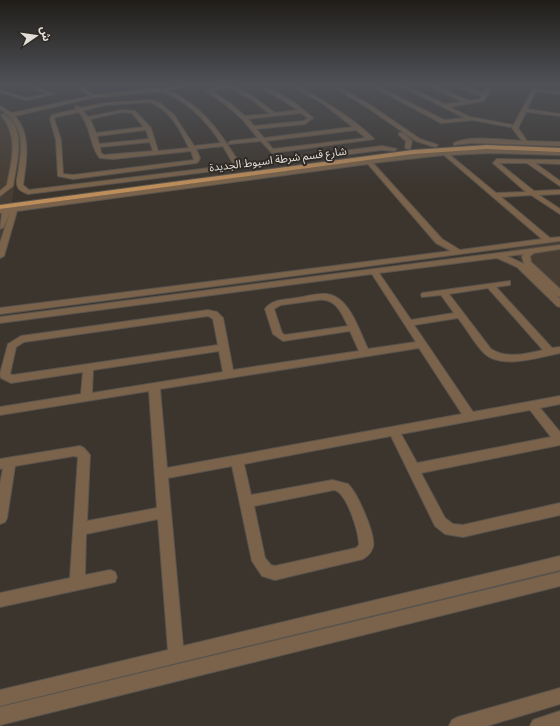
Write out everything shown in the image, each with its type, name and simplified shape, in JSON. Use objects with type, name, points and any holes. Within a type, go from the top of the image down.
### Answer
[{"type":"main road","name":"شارع قسم شرطة اسيوط الجديدة","points":[[2,209],[20,207],[54,194],[72,199],[94,191],[161,178],[433,150],[458,146],[560,145]]},
{"type":"main road","name":"شارع قسم شرطة اسيوط الجديدة","points":[[458,146],[489,149],[560,150]]},
{"type":"main road","name":"شارع قسم شرطة اسيوط الجديدة","points":[[0,201],[54,194],[94,191],[408,148],[433,150]]},
{"type":"street","points":[[0,194],[10,186],[16,137],[8,119]]},
{"type":"street","points":[[15,119],[24,131],[20,187],[25,191],[54,194],[242,166],[382,148],[394,150]]},
{"type":"street","points":[[52,119],[58,133],[60,175],[73,177],[191,163],[197,158],[174,119]]},
{"type":"street","points":[[88,119],[99,155],[107,158],[359,128]]},
{"type":"street","points":[[139,119],[148,128],[156,153]]},
{"type":"street","points":[[207,119],[220,132]]},
{"type":"street","points":[[210,119],[242,166]]},
{"type":"street","points":[[246,119],[254,128],[261,140],[271,150],[278,152],[371,140],[371,138],[346,119]]},
{"type":"street","points":[[254,128],[308,121],[310,119]]},
{"type":"street","points":[[380,119],[407,139],[410,143],[408,148]]},
{"type":"street","points":[[387,119],[433,150]]},
{"type":"street","points":[[437,119],[443,122],[472,119],[510,125]]},
{"type":"street","points":[[513,119],[509,130],[518,141]]},
{"type":"street","points":[[520,119],[515,129],[525,142]]},
{"type":"street","points":[[94,135],[148,128]]},
{"type":"street","points":[[97,146],[152,140]]},
{"type":"street","points":[[458,146],[460,142],[471,141],[518,141],[541,144]]},
{"type":"street","points":[[0,227],[2,209],[370,161],[433,150],[445,152],[489,149],[560,153]]},
{"type":"street","points":[[445,152],[548,240]]},
{"type":"street","points":[[560,162],[499,160],[496,164],[532,193],[560,212]]},
{"type":"street","points":[[527,160],[560,184]]},
{"type":"street","points":[[370,161],[376,171],[439,241],[449,248],[459,252]]},
{"type":"street","points":[[360,162],[366,166],[431,242],[434,250],[431,255]]},
{"type":"street","points":[[495,195],[560,192]]},
{"type":"street","points":[[0,256],[20,207]]},
{"type":"street","points":[[115,300],[431,255],[560,239]]},
{"type":"street","points":[[1,313],[374,271],[560,247]]},
{"type":"street","points":[[531,251],[526,256],[527,263],[556,294],[560,304]]},
{"type":"street","points":[[498,255],[520,265],[556,294]]},
{"type":"street","points":[[388,261],[395,268]]},
{"type":"street","points":[[374,271],[470,417]]},
{"type":"street","points":[[425,295],[507,283]]},
{"type":"street","points":[[490,286],[550,352]]},
{"type":"street","points":[[443,292],[488,351],[496,357],[507,359],[560,350]]},
{"type":"street","points":[[352,328],[283,338],[278,334],[269,309],[276,304],[330,297],[338,301],[365,353]]},
{"type":"street","points":[[224,347],[11,379],[5,376],[11,346],[21,339],[205,313],[214,314],[218,318],[224,347],[229,374]]},
{"type":"street","points":[[408,323],[460,315]]},
{"type":"street","points":[[0,411],[422,344]]},
{"type":"street","points":[[86,397],[88,367]]},
{"type":"street","points":[[154,386],[176,655]]},
{"type":"street","points":[[162,474],[560,400]]},
{"type":"street","points":[[414,469],[560,440],[532,405]]},
{"type":"street","points":[[394,431],[440,522],[446,528],[454,531],[463,531],[560,509]]},
{"type":"street","points":[[0,518],[5,463],[74,451],[82,453],[85,458],[77,584]]},
{"type":"street","points":[[237,460],[246,502],[259,561],[267,571],[275,573],[358,554],[362,552],[366,546],[366,537],[348,494],[341,486],[332,485],[246,502]]},
{"type":"street","points":[[80,529],[165,512]]},
{"type":"street","points":[[0,698],[560,563]]},
{"type":"street","points":[[0,600],[110,577]]},
{"type":"street","points":[[0,716],[560,579]]},
{"type":"street","points":[[482,581],[490,597]]},
{"type":"street","points":[[93,694],[94,675]]},
{"type":"street","points":[[458,726],[560,696]]},
{"type":"street","points":[[539,726],[560,720]]},
{"type":"shaded area","points":[[0,119],[10,119],[17,128],[20,137],[20,148],[12,202],[0,240]]},
{"type":"shaded area","points":[[560,242],[560,298],[509,249]]}]
